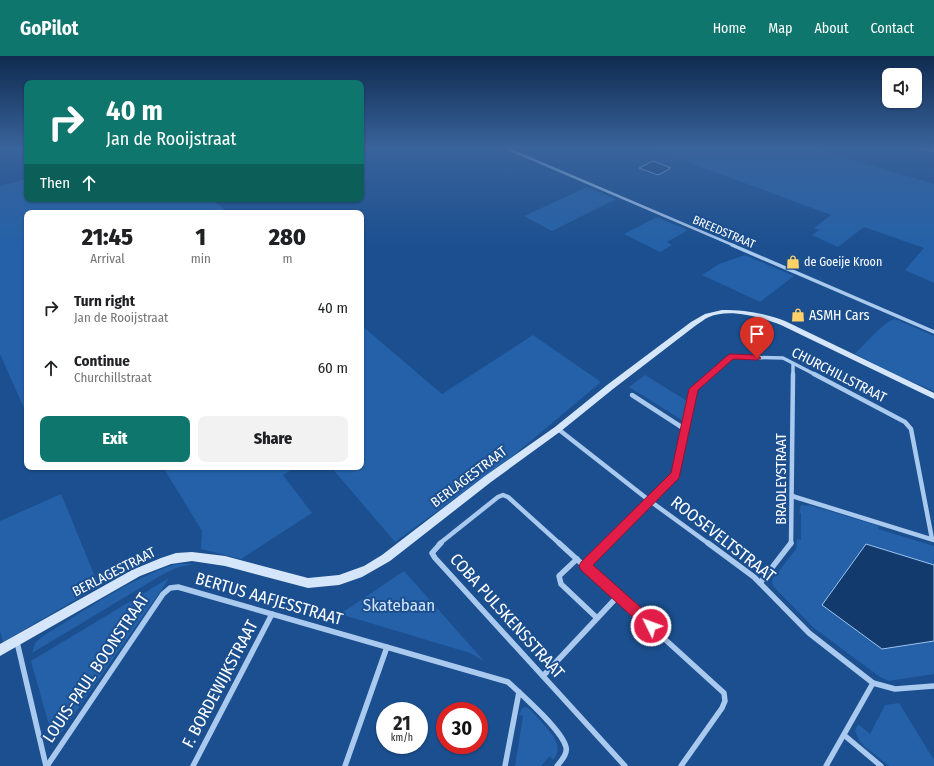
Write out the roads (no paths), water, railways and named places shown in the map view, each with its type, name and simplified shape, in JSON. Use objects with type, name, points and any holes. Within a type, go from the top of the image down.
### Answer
[{"type":"street","name":"BREEDSTRAAT","points":[[583,181],[934,332]]},
{"type":"street","name":"BERLAGESTRAAT","points":[[0,650],[136,573],[164,561],[176,558],[206,557],[308,583],[325,583],[355,576],[372,568],[488,479],[558,429],[610,387],[693,324],[707,316],[722,312],[743,312],[773,319],[934,396]]},
{"type":"street","name":"CHURCHILLSTRAAT","points":[[585,566],[676,475],[694,389],[731,356],[783,358],[905,422],[911,429],[933,539]]},
{"type":"street","name":"BRADLEYSTRAAT","points":[[760,583],[791,545],[793,364]]},
{"type":"street","points":[[632,395],[686,430]]},
{"type":"street","name":"ROOSEVELTSTRAAT","points":[[558,429],[650,501],[760,583],[809,633],[873,683],[884,688],[898,690],[934,686]]},
{"type":"street","name":"COBA PULSKENSSTRAAT","points":[[577,558],[508,497],[503,495],[498,497],[448,537],[436,547],[432,553],[434,558],[625,766]]},
{"type":"street","points":[[792,496],[933,539]]},
{"type":"street","points":[[597,618],[561,584],[560,576],[577,558],[724,693],[725,701],[722,708],[681,766]]},
{"type":"street","name":"BERTUS AAFJESSTRAAT","points":[[170,588],[178,587],[508,682],[519,692]]},
{"type":"street","name":"LOUIS-PAUL BOONSTRAAT","points":[[46,766],[163,594],[170,588]]},
{"type":"street","points":[[543,676],[618,596]]},
{"type":"street","name":"F. BORDEWIJKSTRAAT","points":[[193,766],[272,614]]},
{"type":"street","points":[[17,641],[31,707],[46,766]]},
{"type":"street","points":[[345,766],[387,647]]},
{"type":"street","points":[[826,766],[873,683]]},
{"type":"street","points":[[519,692],[532,704],[565,744],[567,749],[557,766]]},
{"type":"street","points":[[505,766],[519,692]]},
{"type":"street","points":[[844,735],[881,766]]},
{"type":"place","name":"de Goeije Kroon","points":[[793,262]]},
{"type":"place","name":"ASMH Cars","points":[[798,315]]},
{"type":"park label","name":"Skatebaan","points":[[399,605]]}]
